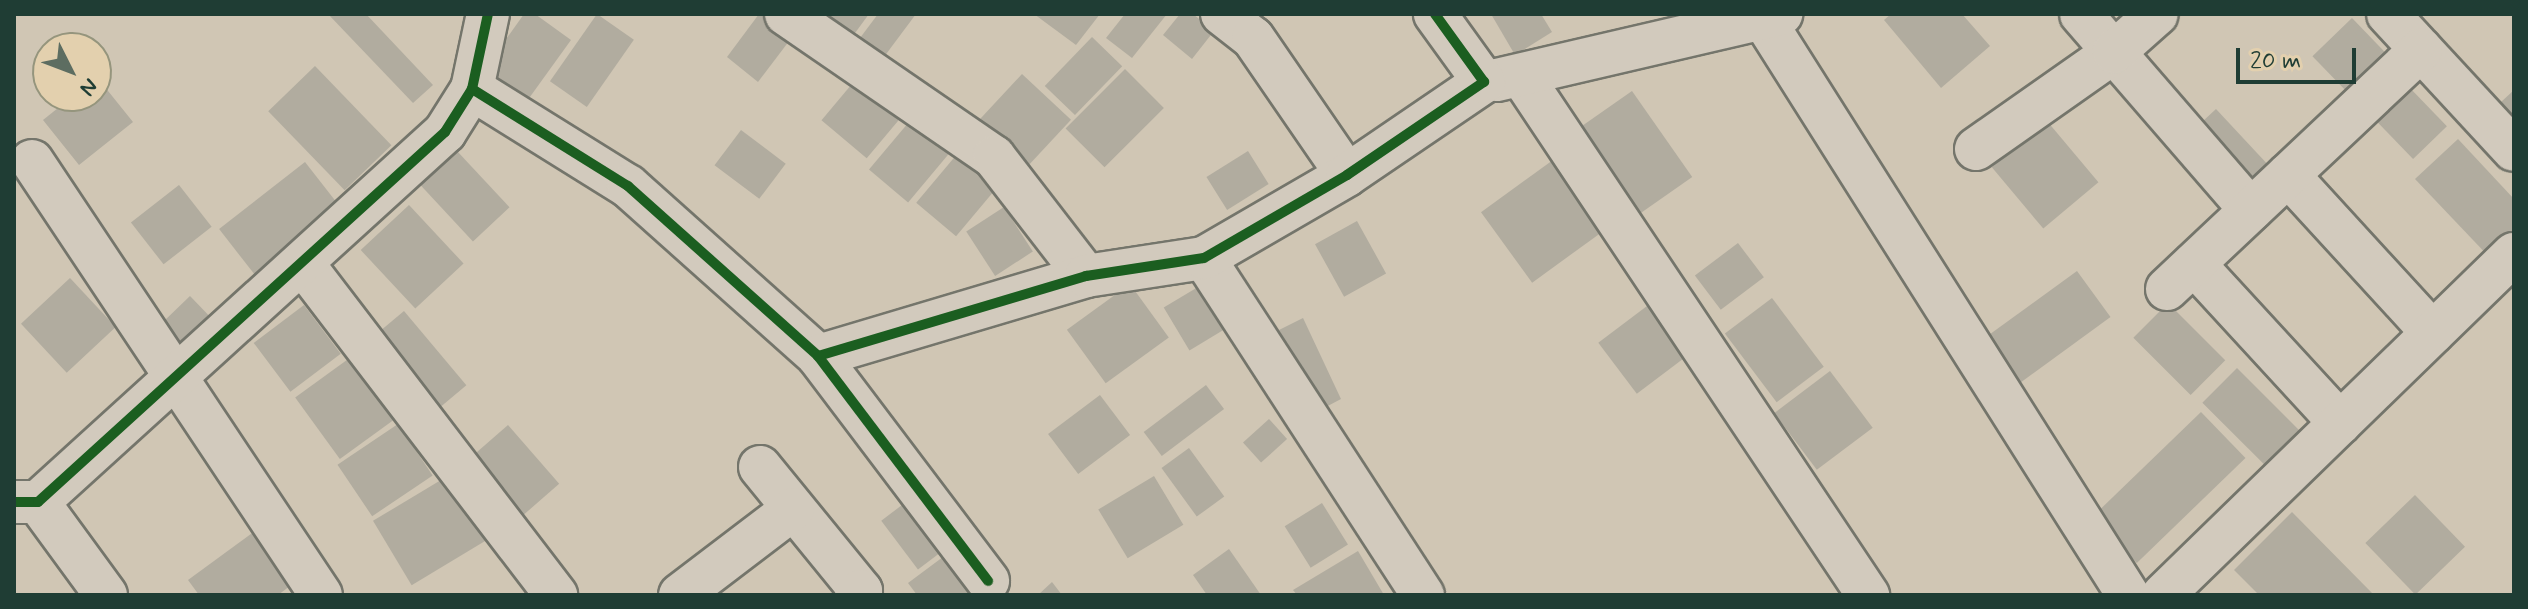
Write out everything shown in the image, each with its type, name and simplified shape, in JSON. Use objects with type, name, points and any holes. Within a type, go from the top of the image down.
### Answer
[{"type":"street","points":[[106,595],[26,502],[175,380],[445,132],[472,89],[488,14]]},
{"type":"street","points":[[786,14],[994,157],[1086,276]]},
{"type":"street","points":[[1222,14],[1253,38],[1347,175]]},
{"type":"street","points":[[1435,14],[1503,80],[1868,595]]},
{"type":"street","points":[[2081,14],[2251,210]]},
{"type":"street","points":[[1976,149],[2114,52],[2157,14]]},
{"type":"street","points":[[2388,14],[2514,150]]},
{"type":"street","points":[[818,356],[1086,276],[1204,258],[1503,80],[1772,17],[2128,595]]},
{"type":"street","points":[[2340,423],[2180,277],[2421,50]]},
{"type":"street","points":[[472,89],[628,186],[818,356],[988,581]]},
{"type":"street","points":[[32,161],[321,595]]},
{"type":"street","points":[[2288,175],[2433,333]]},
{"type":"street","points":[[2163,595],[2514,254]]},
{"type":"street","points":[[1204,258],[1423,595]]},
{"type":"street","points":[[303,264],[556,595]]},
{"type":"street","points":[[760,467],[861,591],[856,595]]},
{"type":"street","points":[[680,595],[793,509]]},
{"type":"building","points":[[328,14],[366,14],[433,85],[413,103]]},
{"type":"building","points":[[524,14],[535,14],[571,40],[527,101],[484,70]]},
{"type":"building","points":[[597,14],[634,40],[587,107],[550,81]]},
{"type":"building","points":[[759,14],[779,14],[799,28],[758,82],[727,57]]},
{"type":"building","points":[[807,14],[869,14],[844,48]]},
{"type":"building","points":[[878,14],[916,14],[875,69],[851,50]]},
{"type":"building","points":[[1034,14],[1100,14],[1076,45]]},
{"type":"building","points":[[1125,14],[1167,14],[1132,58],[1106,38]]},
{"type":"building","points":[[1180,14],[1193,14],[1214,31],[1192,59],[1163,35]]},
{"type":"building","points":[[1491,14],[1541,14],[1552,32],[1515,55]]},
{"type":"building","points":[[1891,14],[1962,14],[1990,46],[1941,88],[1884,20]]},
{"type":"building","points":[[2352,18],[2388,55],[2349,94],[2312,56]]},
{"type":"building","points":[[1092,37],[1122,66],[1075,115],[1045,86]]},
{"type":"building","points":[[315,66],[391,145],[345,190],[268,111]]},
{"type":"building","points":[[1125,69],[1164,108],[1104,167],[1066,128]]},
{"type":"building","points":[[862,72],[907,110],[867,158],[822,120]]},
{"type":"building","points":[[1022,74],[1071,120],[1023,171],[974,125]]},
{"type":"building","points":[[2408,86],[2447,126],[2413,159],[2374,119]]},
{"type":"building","points":[[2514,90],[2514,144],[2487,115]]},
{"type":"building","points":[[1632,91],[1692,177],[1639,214],[1579,128]]},
{"type":"building","points":[[112,96],[133,122],[79,165],[43,120],[53,112],[112,112]]},
{"type":"building","points":[[2216,109],[2272,169],[2251,189],[2195,129]]},
{"type":"building","points":[[914,116],[953,149],[908,202],[869,170]]},
{"type":"building","points":[[2047,121],[2098,182],[2043,229],[1992,167]]},
{"type":"building","points":[[741,130],[786,164],[759,199],[715,165]]},
{"type":"building","points":[[2458,139],[2514,199],[2514,241],[2493,261],[2415,179]]},
{"type":"building","points":[[457,151],[510,207],[473,241],[420,185]]},
{"type":"building","points":[[1248,151],[1269,184],[1227,210],[1206,177]]},
{"type":"building","points":[[958,153],[998,186],[956,236],[916,203]]},
{"type":"building","points":[[1553,160],[1604,230],[1532,283],[1481,212]]},
{"type":"building","points":[[305,162],[342,209],[256,276],[219,229]]},
{"type":"building","points":[[179,185],[212,227],[164,264],[131,223]]},
{"type":"building","points":[[409,205],[464,264],[415,309],[361,250]]},
{"type":"building","points":[[1004,207],[1033,251],[995,276],[966,232]]},
{"type":"building","points":[[1357,221],[1386,273],[1344,297],[1315,244]]},
{"type":"building","points":[[1738,243],[1764,277],[1721,310],[1695,275]]},
{"type":"building","points":[[2077,271],[2111,317],[2020,383],[1986,337]]},
{"type":"building","points":[[70,278],[116,327],[67,373],[21,324]]},
{"type":"building","points":[[1130,284],[1169,337],[1106,383],[1067,330]]},
{"type":"building","points":[[1198,287],[1224,330],[1189,350],[1164,308]]},
{"type":"building","points":[[190,296],[220,327],[185,361],[155,330]]},
{"type":"building","points":[[1772,298],[1824,367],[1777,402],[1725,334]]},
{"type":"building","points":[[1651,303],[1690,354],[1637,394],[1598,343]]},
{"type":"building","points":[[2168,303],[2225,360],[2191,395],[2133,338]]},
{"type":"building","points":[[304,305],[341,354],[290,392],[254,343]]},
{"type":"building","points":[[404,311],[466,385],[433,414],[370,339]]},
{"type":"building","points":[[1303,318],[1341,399],[1322,409],[1279,330]]},
{"type":"building","points":[[351,357],[396,418],[340,459],[295,398]]},
{"type":"building","points":[[2237,368],[2304,435],[2270,470],[2202,403]]},
{"type":"building","points":[[1830,371],[1873,428],[1817,470],[1774,413]]},
{"type":"building","points":[[1206,385],[1224,409],[1162,456],[1144,432]]},
{"type":"building","points":[[1100,395],[1130,435],[1078,474],[1048,434]]},
{"type":"building","points":[[2201,412],[2245,458],[2137,563],[2092,517]]},
{"type":"building","points":[[1269,419],[1287,439],[1261,462],[1243,442]]},
{"type":"building","points":[[398,424],[433,475],[372,516],[337,465]]},
{"type":"building","points":[[508,425],[559,484],[516,521],[465,462]]},
{"type":"building","points":[[1189,448],[1224,497],[1197,517],[1161,468]]},
{"type":"building","points":[[451,474],[490,538],[412,585],[373,521]]},
{"type":"building","points":[[1154,476],[1183,525],[1128,558],[1098,509]]},
{"type":"building","points":[[2415,495],[2465,547],[2415,595],[2365,543]]},
{"type":"building","points":[[910,499],[947,548],[918,569],[881,521]]},
{"type":"building","points":[[1322,503],[1348,545],[1311,568],[1285,526]]},
{"type":"building","points":[[2292,512],[2374,595],[2259,595],[2234,570]]},
{"type":"building","points":[[259,528],[298,580],[278,595],[199,595],[188,580]]},
{"type":"building","points":[[1229,549],[1261,595],[1207,595],[1193,575]]},
{"type":"building","points":[[951,551],[983,595],[917,595],[908,583]]},
{"type":"building","points":[[1358,551],[1384,595],[1297,595],[1293,590]]},
{"type":"building","points":[[1052,582],[1062,595],[1038,595]]},
{"type":"cycle path","points":[[14,502],[38,502],[445,132],[472,89],[488,14]]},
{"type":"cycle path","points":[[818,356],[1086,276],[1204,258],[1347,175],[1484,82],[1435,14]]},
{"type":"cycle path","points":[[472,89],[628,186],[818,356],[988,581]]}]
